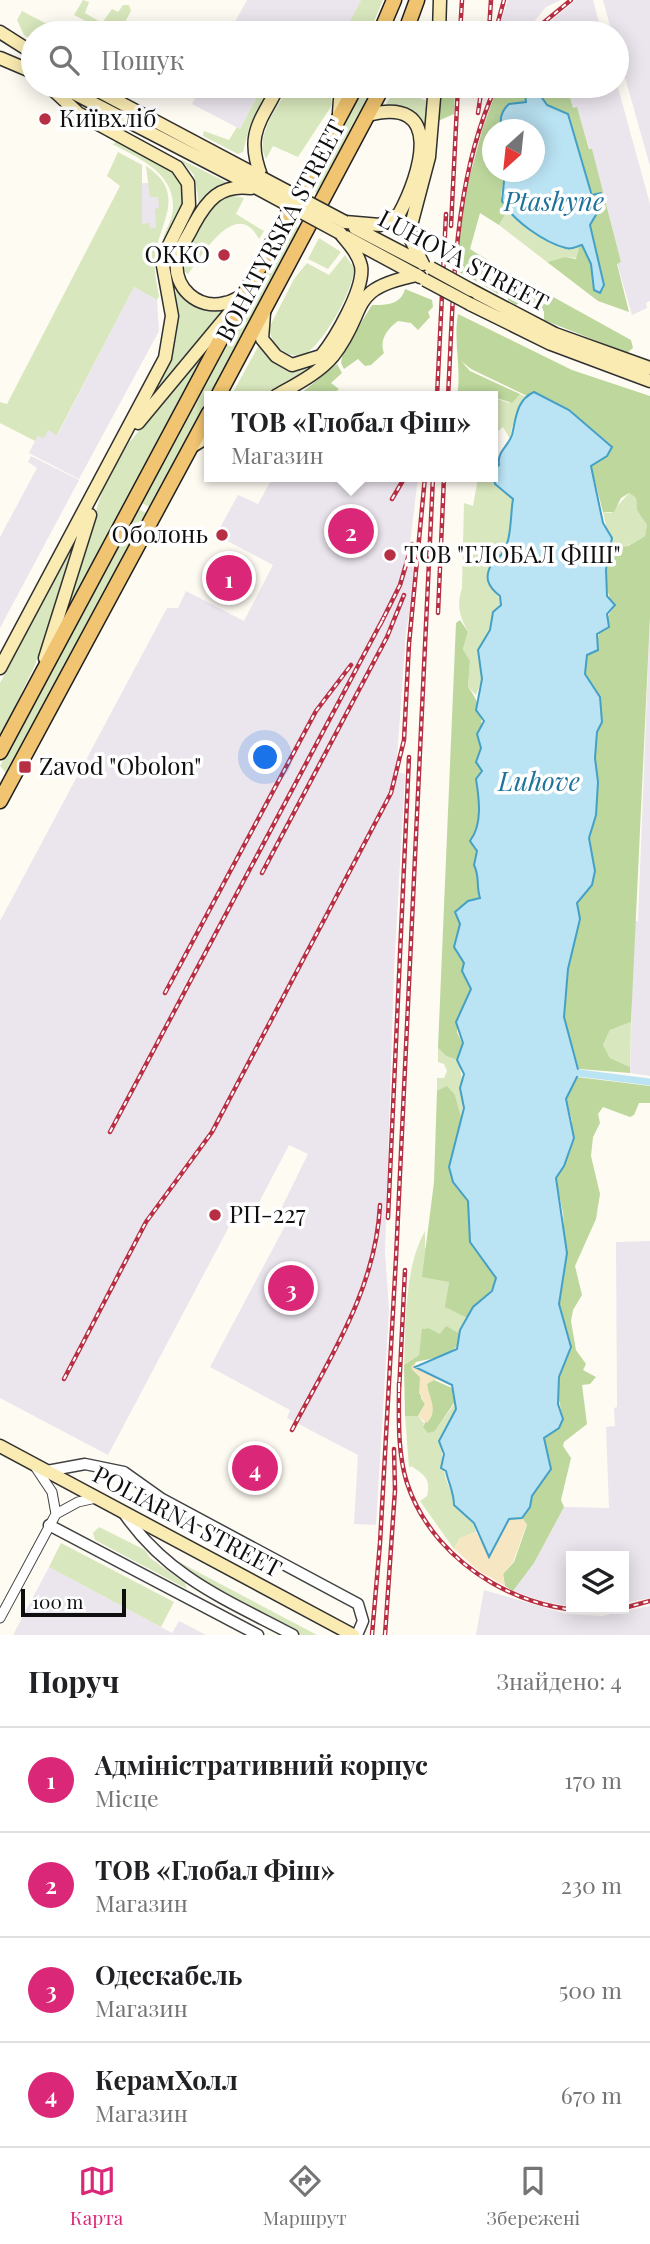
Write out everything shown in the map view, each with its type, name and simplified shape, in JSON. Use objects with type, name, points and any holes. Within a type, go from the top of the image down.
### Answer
[{"type":"main road","points":[[385,21],[394,0]]},
{"type":"main road","points":[[409,21],[417,0]]},
{"type":"main road","points":[[439,21],[440,0]]},
{"type":"main road","points":[[0,32],[21,45]]},
{"type":"main road","points":[[0,58],[21,67]]},
{"type":"main road","name":"BOHATYRSKA STREET","points":[[62,98],[78,113],[177,167],[191,190],[189,205],[168,247],[163,266],[172,316],[169,345],[158,374],[99,484]]},
{"type":"main road","points":[[85,98],[259,183]]},
{"type":"main road","points":[[110,98],[259,183]]},
{"type":"main road","points":[[259,183],[252,143],[273,98]]},
{"type":"main road","points":[[338,120],[340,98]]},
{"type":"main road","name":"BOHATYRSKA STREET","points":[[0,752],[350,98]]},
{"type":"main road","name":"BOHATYRSKA STREET","points":[[221,391],[377,98]]},
{"type":"main road","points":[[283,391],[329,360],[359,307],[374,288],[424,272],[411,240],[410,229],[429,157],[434,98]]},
{"type":"main road","points":[[266,308],[261,325],[262,339],[276,356],[292,365],[321,356],[355,296],[362,272],[356,253],[342,228],[380,225],[399,214],[420,155],[421,134],[410,116],[401,111],[389,110],[368,115]]},
{"type":"main road","points":[[245,294],[226,303],[211,304],[192,298],[180,283],[177,261],[206,202],[226,188],[259,183]]},
{"type":"main road","name":"LUHOVA STREET","points":[[259,183],[471,297],[551,344],[650,381]]},
{"type":"main road","name":"BOHATYRSKA STREET","points":[[120,445],[245,294]]},
{"type":"main road","name":"LUHOVA STREET","points":[[471,297],[555,334],[650,368]]},
{"type":"main road","points":[[0,800],[204,422]]},
{"type":"main road","points":[[191,447],[204,439]]},
{"type":"main road","points":[[39,680],[99,484]]},
{"type":"main road","points":[[0,668],[99,484]]},
{"type":"main road","name":"POLIARNA STREET","points":[[0,1446],[355,1635]]},
{"type":"street","points":[[32,1464],[52,1492],[56,1514]]},
{"type":"street","points":[[47,1471],[85,1464],[124,1472],[162,1499],[358,1604],[363,1621],[355,1635]]},
{"type":"street","points":[[0,1618],[56,1514],[78,1502],[98,1498]]},
{"type":"street","points":[[123,1512],[157,1553],[180,1574],[204,1607]]},
{"type":"street","points":[[49,1525],[258,1635]]},
{"type":"street","points":[[180,1574],[293,1635]]},
{"type":"shaded area","points":[[247,0],[361,0],[350,21],[236,21]]},
{"type":"shaded area","points":[[508,0],[561,0],[546,7],[535,21],[501,21]]},
{"type":"shaded area","points":[[576,0],[593,0],[599,21],[551,21]]},
{"type":"shaded area","points":[[603,0],[650,0],[650,166],[629,92],[629,21],[609,21]]},
{"type":"shaded area","points":[[195,98],[257,98],[240,129],[192,104]]},
{"type":"shaded area","points":[[570,98],[621,98],[650,204],[650,301],[646,303],[647,308],[632,315],[617,263],[621,262],[604,195],[577,108],[573,108]]},
{"type":"shaded area","points":[[143,183],[158,183],[168,209],[156,243],[122,224],[136,188]]},
{"type":"shaded area","points":[[134,287],[157,300],[159,331],[79,479],[29,453],[38,435],[48,430],[58,434]]},
{"type":"shaded area","points":[[31,456],[79,480],[0,628],[0,537],[37,468],[28,462]]},
{"type":"shaded area","points":[[270,482],[417,482],[409,552],[416,555],[406,631],[396,772],[405,774],[394,969],[385,1252],[389,1310],[376,1525],[354,1524],[358,1455],[287,1418],[290,1410],[210,1367],[287,1222],[277,1217],[308,1154],[289,1145],[255,1210],[241,1204],[108,1455],[0,1398],[0,921],[167,608],[178,608],[186,591],[244,621],[273,565],[216,535],[238,495],[258,504]]},
{"type":"shaded area","points":[[650,617],[650,1076],[630,1073],[634,921],[638,921]]},
{"type":"shaded area","points":[[650,1241],[650,1598],[629,1602],[629,1551],[566,1551],[566,1605],[545,1602],[513,1591],[534,1563],[564,1507],[609,1508],[606,1427],[615,1426],[614,1408],[617,1407],[616,1242]]},
{"type":"shaded area","points":[[49,1567],[172,1633],[179,1621],[206,1635],[13,1635]]},
{"type":"shaded area","points":[[484,1590],[566,1614],[629,1614],[629,1610],[650,1606],[650,1635],[476,1635]]},
{"type":"green space","points":[[83,0],[89,2],[85,13],[99,21],[86,21],[74,15]]},
{"type":"green space","points":[[361,0],[383,0],[374,21],[350,21]]},
{"type":"green space","points":[[123,5],[129,5],[131,11],[126,21],[103,21],[112,9],[118,12]]},
{"type":"green space","points":[[22,11],[41,21],[21,21],[21,29],[17,20]]},
{"type":"green space","points":[[257,98],[265,98],[249,128],[243,152],[238,154],[203,136],[204,131],[229,140],[237,127],[240,129]]},
{"type":"green space","points":[[283,98],[331,98],[332,105],[298,157],[273,146],[266,159],[263,141],[274,111]]},
{"type":"green space","points":[[357,98],[370,98],[321,195],[309,189]]},
{"type":"green space","points":[[390,98],[420,98],[427,101],[427,135],[421,121],[411,112],[399,107],[384,107]]},
{"type":"green space","points":[[439,98],[455,98],[454,114],[438,121]]},
{"type":"green space","points":[[494,98],[528,98],[522,105],[507,107],[501,118],[486,119]]},
{"type":"green space","points":[[570,98],[573,108],[577,107],[589,149],[592,149],[621,262],[617,264],[629,312],[598,301],[547,262],[565,257],[576,259],[582,245],[591,264],[594,290],[599,293],[601,275],[590,225],[597,213],[568,114],[550,107],[542,99]]},
{"type":"green space","points":[[482,131],[482,182],[503,182],[501,196],[506,213],[499,225],[480,213],[470,249],[489,261],[489,264],[485,268],[485,276],[478,282],[459,272],[459,238],[468,183]]},
{"type":"green space","points":[[117,139],[166,164],[180,177],[186,198],[163,245],[172,215],[170,189],[155,170],[110,143],[114,144]]},
{"type":"green space","points":[[118,152],[142,165],[142,224],[149,223],[150,229],[156,227],[155,209],[159,208],[158,197],[150,197],[146,166],[157,175],[168,194],[167,213],[155,259],[159,296],[157,300],[134,287],[57,435],[48,430],[44,438],[38,436],[35,441],[0,423],[0,402],[7,404],[120,186],[107,176]]},
{"type":"green space","points":[[180,159],[226,182],[212,189],[199,204],[194,175]]},
{"type":"green space","points":[[230,195],[244,198],[236,214],[264,231],[259,239],[250,227],[240,224],[230,226],[211,244],[188,274],[185,272],[185,262],[192,239],[213,207]]},
{"type":"green space","points":[[505,207],[543,237],[569,249],[580,245],[578,258],[565,257],[547,262],[499,225],[506,213]]},
{"type":"green space","points":[[290,224],[300,228],[213,391],[204,391],[204,408],[151,508],[142,503]]},
{"type":"green space","points":[[319,238],[341,252],[328,269],[308,259]]},
{"type":"green space","points":[[345,255],[354,268],[353,278],[336,317],[310,351],[302,356],[284,352],[276,345],[269,328],[294,279],[307,263],[329,275]]},
{"type":"green space","points":[[501,268],[631,340],[633,348],[627,353],[544,320],[544,311],[532,302],[523,299],[516,305],[508,300],[508,288],[503,287],[498,294],[485,286],[487,279],[501,277]]},
{"type":"green space","points":[[405,289],[432,300],[433,307],[428,312],[430,317],[418,330],[411,323],[398,321],[385,335],[384,353],[371,365],[365,366],[358,359],[344,369],[341,363],[343,352],[372,305],[396,301]]},
{"type":"green space","points":[[176,290],[201,309],[223,309],[155,396],[171,357],[177,333]]},
{"type":"green space","points":[[458,314],[572,370],[650,396],[650,617],[631,1022],[610,1030],[603,1045],[610,1058],[630,1067],[630,1073],[579,1069],[564,1017],[568,969],[580,919],[577,903],[592,885],[589,838],[596,815],[598,782],[595,758],[597,732],[602,722],[600,703],[585,674],[587,655],[598,650],[600,630],[615,605],[606,585],[609,564],[607,554],[611,548],[628,546],[645,536],[647,525],[637,510],[636,498],[629,493],[621,498],[614,512],[603,512],[591,466],[610,444],[569,410],[534,392],[527,396],[471,369],[461,361],[470,371],[520,394],[512,403],[498,398],[498,391],[458,391]]},
{"type":"green space","points":[[217,335],[55,638],[103,489],[128,444]]},
{"type":"green space","points":[[259,345],[269,358],[282,366],[313,368],[274,391],[234,391]]},
{"type":"green space","points":[[337,364],[342,373],[331,383],[339,389],[337,391],[304,391]]},
{"type":"green space","points":[[520,394],[526,397],[512,427],[510,439],[503,427],[498,431],[498,399],[509,403]]},
{"type":"green space","points":[[477,482],[494,482],[513,499],[506,548],[488,570],[501,603],[493,612],[490,630],[478,650],[482,679],[476,695],[468,687],[470,661],[463,649],[468,632],[459,606],[462,588],[464,503],[473,506]]},
{"type":"green space","points":[[629,493],[636,498],[637,509],[647,525],[645,536],[627,546],[611,548],[603,512],[611,513]]},
{"type":"green space","points":[[138,509],[149,514],[7,774],[0,766]]},
{"type":"green space","points":[[77,539],[35,665],[0,737],[0,683]]},
{"type":"green space","points":[[460,620],[468,632],[463,649],[470,661],[468,687],[475,697],[481,717],[482,771],[476,779],[479,811],[473,842],[477,851],[474,865],[480,898],[457,909],[460,924],[456,952],[464,963],[463,974],[471,989],[458,1020],[457,1032],[463,1045],[457,1060],[446,1056],[438,1048],[456,623]]},
{"type":"green space","points":[[631,1022],[630,1067],[610,1058],[603,1045],[610,1030]]},
{"type":"green space","points":[[438,1048],[446,1056],[457,1060],[459,1065],[463,1096],[461,1116],[455,1095],[437,1091],[437,1078],[444,1078],[447,1071],[444,1064],[438,1062]]},
{"type":"green space","points":[[577,1077],[650,1086],[650,1103],[639,1103],[634,1115],[630,1117],[603,1107],[598,1114],[600,1123],[593,1137],[591,1156],[600,1194],[596,1219],[575,1266],[582,1295],[573,1310],[571,1321],[576,1350],[586,1364],[583,1370],[596,1377],[590,1384],[582,1385],[587,1424],[564,1442],[563,1446],[571,1458],[561,1500],[564,1507],[534,1563],[513,1591],[505,1586],[503,1574],[514,1562],[527,1525],[522,1518],[530,1507],[532,1496],[551,1470],[544,1438],[563,1419],[557,1391],[562,1367],[569,1353],[569,1341],[559,1304],[566,1264],[563,1213],[556,1178],[570,1152],[572,1121],[566,1099]]},
{"type":"green space","points":[[447,1086],[455,1095],[462,1120],[449,1167],[453,1182],[468,1201],[470,1242],[496,1278],[492,1289],[467,1318],[445,1307],[449,1282],[422,1277],[434,1182],[437,1091]]},
{"type":"green space","points":[[425,1231],[425,1247],[449,1282],[446,1307],[467,1318],[459,1333],[452,1329],[440,1334],[429,1328],[423,1329],[419,1355],[404,1365],[410,1279],[418,1246]]},
{"type":"green space","points":[[446,1326],[459,1333],[459,1345],[444,1356],[416,1362],[412,1369],[420,1377],[421,1398],[425,1404],[418,1416],[405,1416],[404,1365],[419,1355],[422,1329],[429,1328],[440,1334]]},
{"type":"green space","points":[[432,1379],[452,1388],[456,1400],[435,1431],[428,1433],[423,1427],[429,1402],[427,1384]]},
{"type":"green space","points":[[455,1403],[456,1409],[443,1443],[442,1459],[454,1505],[474,1523],[476,1532],[460,1538],[454,1549],[420,1501],[427,1496],[428,1485],[423,1475],[411,1466],[409,1468],[405,1416],[418,1416],[424,1423],[423,1427],[435,1431]]},
{"type":"green space","points":[[99,1527],[145,1550],[150,1558],[185,1583],[187,1589],[95,1540],[93,1533]]},
{"type":"green space","points":[[61,1543],[174,1602],[161,1627],[49,1567]]},
{"type":"green space","points":[[162,1553],[317,1635],[301,1635],[183,1572]]},
{"type":"sand","points":[[416,1362],[415,1367],[452,1386],[436,1379],[427,1384],[433,1409],[427,1423],[418,1416],[425,1404],[419,1393],[420,1377],[411,1367]]},
{"type":"sand","points":[[520,1517],[527,1524],[513,1562],[503,1574],[505,1586],[479,1571],[454,1549],[460,1538],[476,1532],[489,1557],[509,1519]]},
{"type":"water","name":"Ptashyne","points":[[526,98],[542,98],[547,105],[568,114],[597,213],[590,225],[604,285],[600,293],[594,290],[591,264],[582,245],[568,248],[549,241],[521,223],[502,201],[504,182],[545,182],[545,119],[501,119],[502,112],[509,104],[526,102]]},
{"type":"water","name":"Luhove","points":[[534,392],[569,410],[612,447],[607,456],[591,466],[603,523],[612,538],[606,570],[607,596],[615,605],[607,614],[609,627],[597,634],[598,650],[587,655],[585,674],[600,697],[602,722],[597,732],[595,758],[598,782],[596,815],[589,838],[595,871],[592,885],[577,903],[580,919],[568,969],[564,1017],[579,1073],[566,1099],[574,1138],[564,1166],[556,1178],[567,1253],[559,1304],[571,1347],[559,1377],[558,1404],[563,1419],[559,1428],[544,1438],[551,1469],[532,1496],[530,1507],[522,1518],[509,1519],[489,1557],[474,1523],[454,1505],[446,1471],[441,1468],[444,1454],[439,1441],[456,1409],[452,1385],[415,1367],[457,1349],[460,1330],[473,1307],[492,1291],[496,1278],[470,1242],[468,1201],[453,1182],[449,1167],[464,1108],[460,1088],[464,1074],[457,1060],[463,1043],[456,1022],[471,989],[462,971],[464,963],[454,947],[460,924],[455,912],[468,901],[480,898],[474,865],[477,851],[470,841],[478,819],[476,779],[482,771],[476,762],[481,748],[477,734],[484,721],[476,710],[482,679],[478,650],[490,630],[493,612],[501,605],[500,596],[490,585],[488,573],[507,543],[513,499],[495,482],[498,482],[501,453],[512,435],[520,405]]},
{"type":"waterway","points":[[592,195],[601,193]]},
{"type":"waterway","points":[[579,1073],[650,1082]]},
{"type":"railway","points":[[461,21],[462,0]]},
{"type":"railway","points":[[490,21],[491,0]]},
{"type":"railway","points":[[498,21],[504,0]]},
{"type":"railway","points":[[546,21],[571,0]]},
{"type":"railway","points":[[451,226],[457,98]]},
{"type":"railway","points":[[478,113],[480,98]]},
{"type":"railway","points":[[448,391],[454,278],[463,199],[471,161],[491,98]]},
{"type":"railway","points":[[437,391],[446,214]]},
{"type":"railway","points":[[392,499],[402,482]]},
{"type":"railway","points":[[64,1379],[146,1222],[212,1132],[391,793],[404,740],[409,644],[425,482]]},
{"type":"railway","points":[[372,1635],[380,1543],[396,1258],[433,482]]},
{"type":"railway","points":[[438,613],[444,482]]},
{"type":"railway","points":[[380,625],[400,585],[412,544]]},
{"type":"railway","points":[[262,873],[387,637],[404,595]]},
{"type":"railway","points":[[110,1132],[384,617]]},
{"type":"railway","points":[[165,993],[316,711],[351,665]]},
{"type":"railway","points":[[388,1218],[409,757]]},
{"type":"railway","points":[[292,1430],[349,1322],[360,1294],[377,1236],[380,1205]]},
{"type":"railway","points":[[399,1392],[405,1270]]},
{"type":"railway","points":[[399,1383],[399,1433],[407,1483],[421,1513],[440,1540],[464,1564],[492,1583],[522,1597],[566,1608]]},
{"type":"railway","points":[[385,1635],[395,1490],[394,1449]]},
{"type":"railway","points":[[629,1607],[650,1601]]},
{"type":"place","name":"Київхліб","points":[[45,119]]},
{"type":"place","name":"OKKO","points":[[224,255]]},
{"type":"place","name":"ТОВ «Глобал Фіш»","points":[[351,531]]},
{"type":"place","name":"Оболонь","points":[[222,535]]},
{"type":"place","name":"ТОВ \"ГЛОБАЛ ФІШ\"","points":[[390,555]]},
{"type":"place","name":"Адміністративний корпус","points":[[229,578]]},
{"type":"place","name":"Zavod \"Obolon\"","points":[[25,767]]},
{"type":"place","name":"РП-227","points":[[215,1215]]},
{"type":"place","name":"Одескабель","points":[[291,1288]]},
{"type":"place","name":"КерамХолл","points":[[255,1468]]}]
